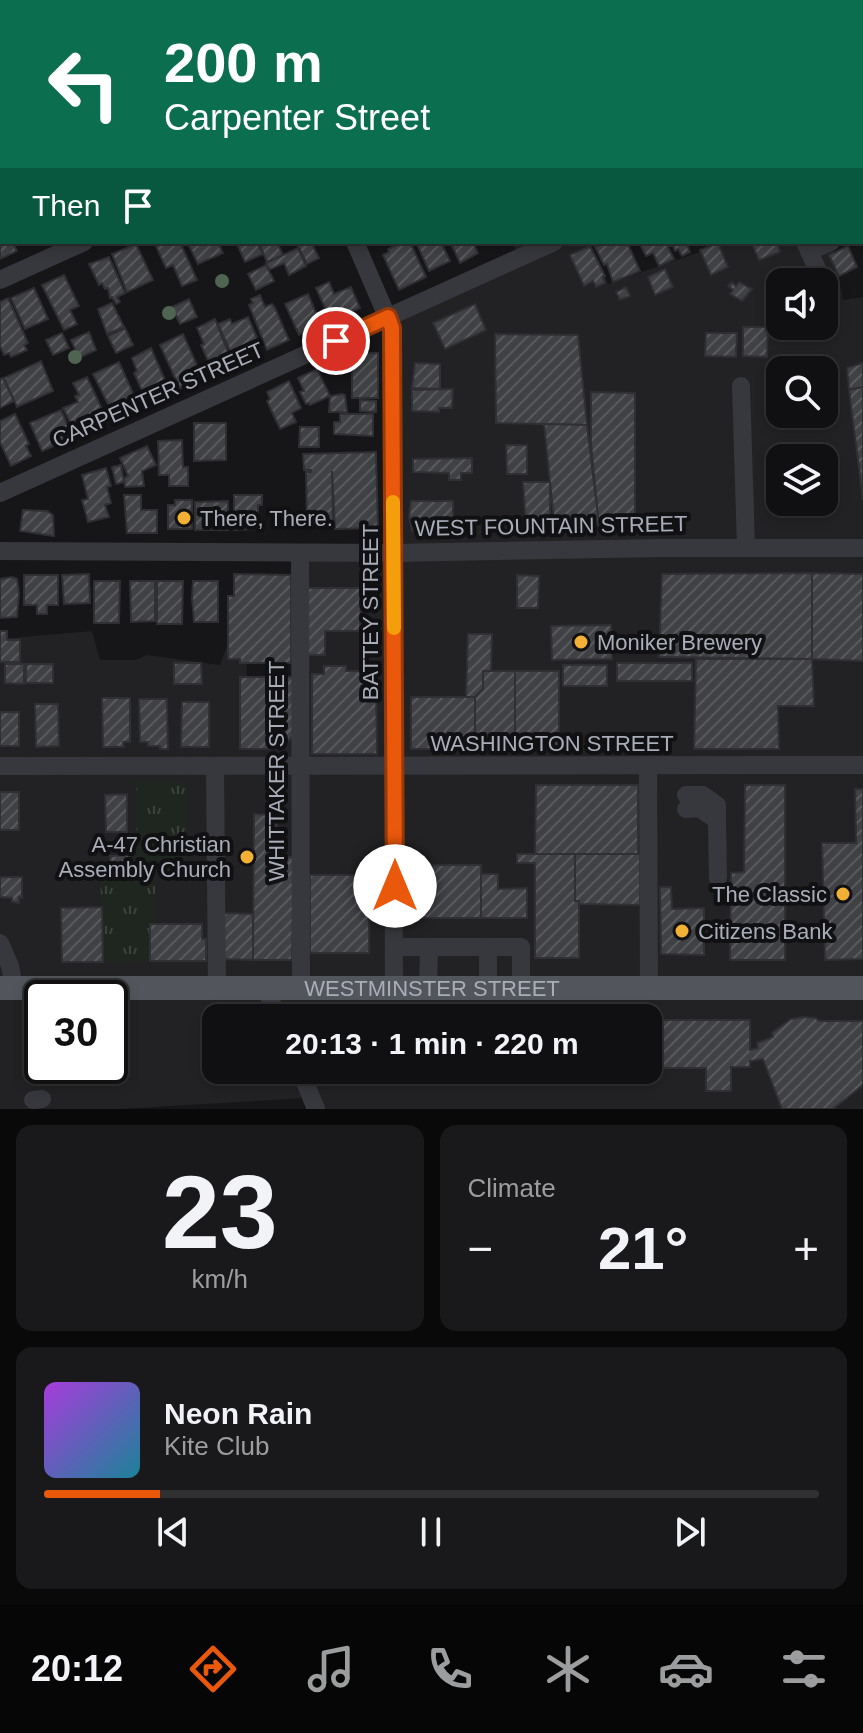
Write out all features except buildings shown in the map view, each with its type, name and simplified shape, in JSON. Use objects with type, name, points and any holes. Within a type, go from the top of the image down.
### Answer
[{"type":"main road","name":"WESTMINSTER STREET","points":[[7,987],[863,988]]},
{"type":"street","points":[[0,280],[80,244]]},
{"type":"street","name":"BATTEY STREET","points":[[356,244],[392,328],[394,989]]},
{"type":"street","name":"CARPENTER STREET","points":[[0,493],[550,244]]},
{"type":"street","points":[[807,247],[816,268]]},
{"type":"street","points":[[741,386],[746,547]]},
{"type":"street","name":"WEST FOUNTAIN STREET","points":[[0,551],[393,553],[863,548]]},
{"type":"street","name":"WHITTAKER STREET","points":[[300,553],[301,989]]},
{"type":"street","name":"WASHINGTON STREET","points":[[0,766],[863,765]]},
{"type":"street","points":[[215,766],[217,989]]},
{"type":"street","points":[[648,767],[649,987]]},
{"type":"street","points":[[686,802],[717,820],[718,878]]},
{"type":"street","points":[[0,943],[10,966],[7,987]]},
{"type":"street","points":[[394,947],[521,947],[521,988]]},
{"type":"street","points":[[428,988],[429,947]]},
{"type":"street","points":[[488,947],[488,988]]},
{"type":"street","points":[[266,989],[272,1004]]},
{"type":"street","points":[[306,1084],[316,1109]]},
{"type":"shaded area","points":[[513,244],[590,244],[608,284],[722,244],[832,244],[837,268],[766,268],[766,340],[838,340],[838,275],[843,300],[863,297],[863,1109],[318,1109],[305,1098],[120,1109],[0,1109],[0,636],[10,638],[92,631],[100,660],[136,660],[147,655],[220,665],[227,646],[246,646],[247,678],[294,680],[298,559],[386,558],[387,321],[520,258]]},
{"type":"green space","points":[[136,781],[188,783],[186,874],[155,873],[155,925],[150,925],[150,961],[103,962],[100,873],[130,875],[130,856],[136,856]]},
{"type":"slow traffic","points":[[393,502],[394,628]]},
{"type":"place","name":"There, There.","points":[[184,518]]},
{"type":"place","name":"Moniker Brewery","points":[[581,642]]},
{"type":"place","name":"A-47 Christian Assembly Church","points":[[247,857]]},
{"type":"place","name":"The Classic","points":[[843,894]]},
{"type":"place","name":"Citizens Bank","points":[[682,931]]},
{"type":"route","points":[[336,341],[388,317],[392,328],[395,886]]}]
